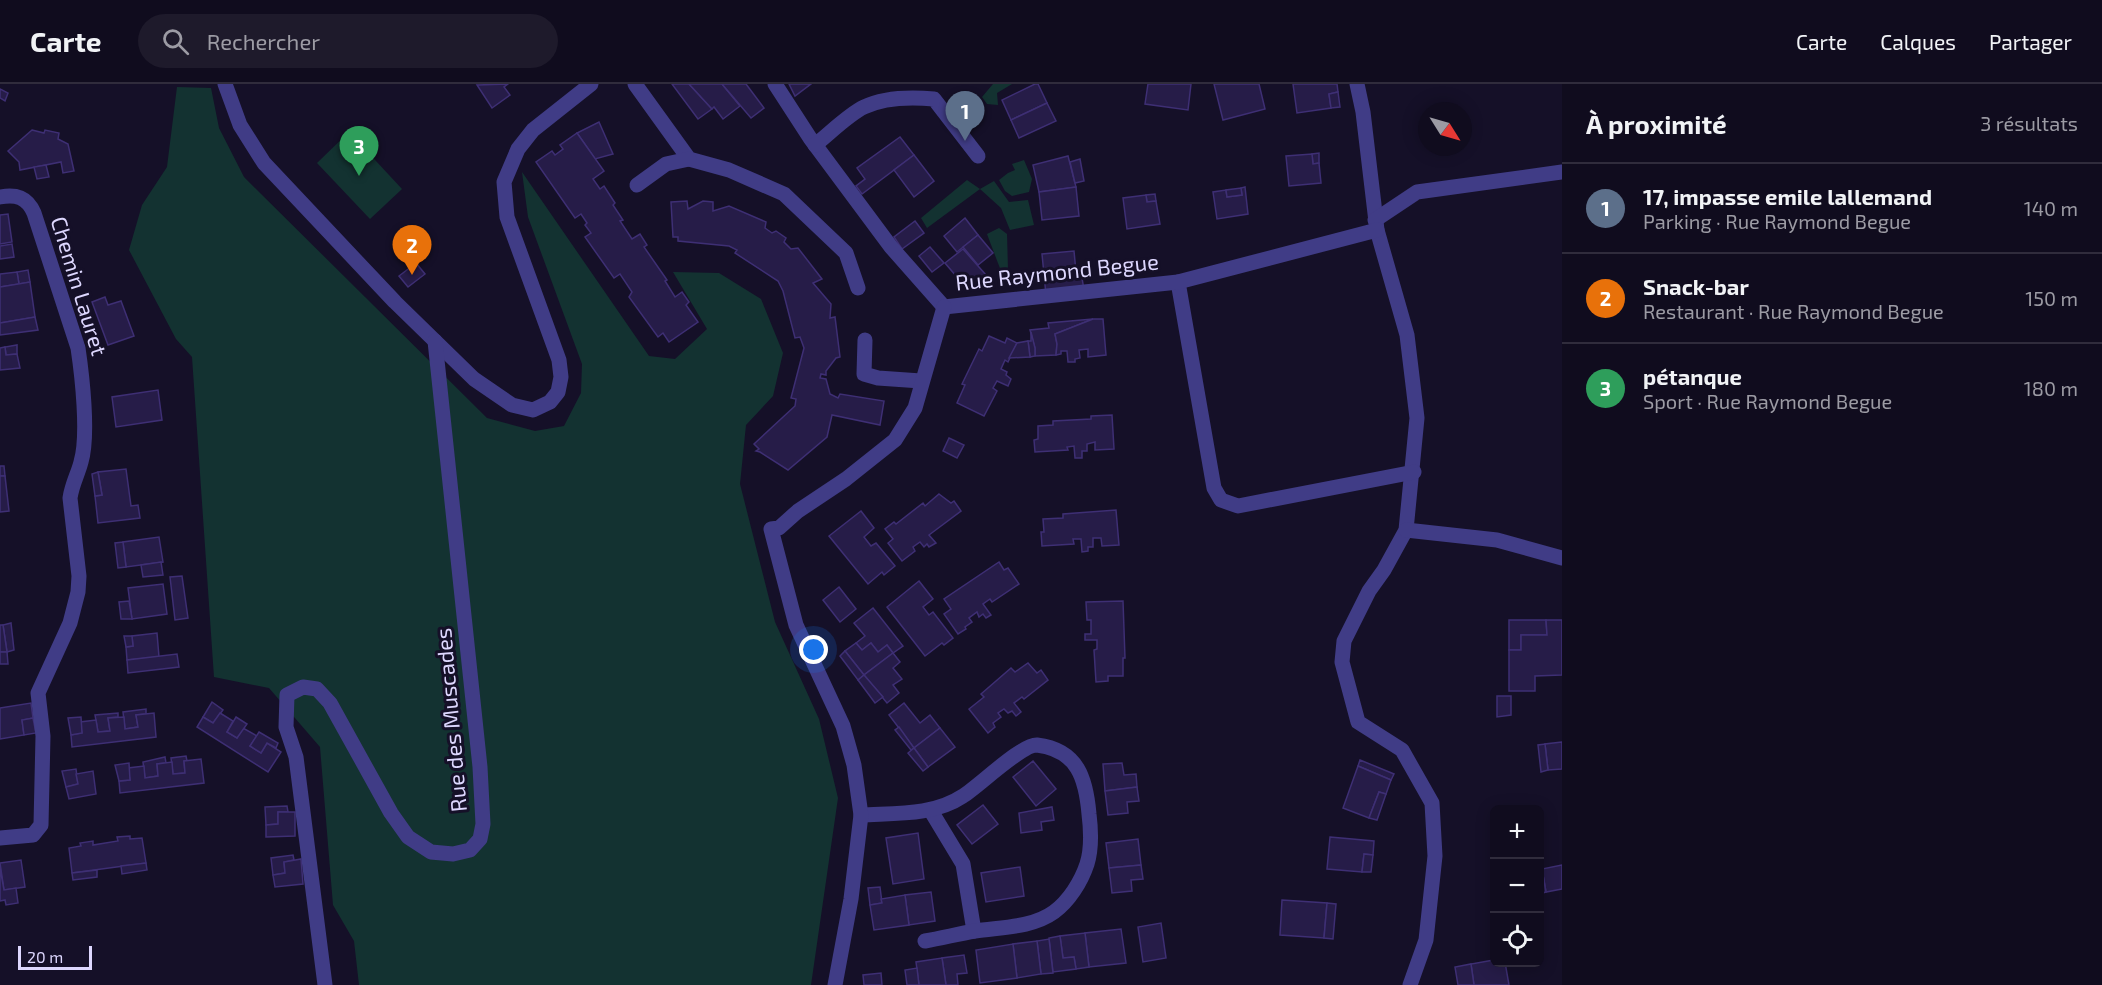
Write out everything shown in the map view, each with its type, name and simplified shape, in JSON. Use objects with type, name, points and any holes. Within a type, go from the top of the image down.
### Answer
[{"type":"street","points":[[225,84],[240,125],[264,164],[395,302],[474,379],[512,405],[533,410],[550,402],[558,392],[561,377],[559,360],[507,217],[504,182],[518,149],[533,130],[591,84]]},
{"type":"street","points":[[635,84],[689,159]]},
{"type":"street","name":"Rue Raymond Begue","points":[[775,84],[815,145],[891,247],[944,307],[1178,282],[1376,225],[1417,192],[1562,172]]},
{"type":"street","points":[[1357,84],[1363,112],[1376,225],[1407,335],[1417,418],[1414,472],[1406,530],[1384,570],[1369,591],[1344,641],[1342,662],[1358,722],[1402,750],[1432,803],[1436,855],[1426,940],[1410,985]]},
{"type":"street","points":[[815,145],[864,107],[890,100],[934,99],[978,156]]},
{"type":"street","points":[[637,185],[666,164],[689,159],[729,170],[784,194],[846,253],[858,288]]},
{"type":"street","name":"Chemin Lauret","points":[[0,197],[12,195],[20,197],[34,213],[78,348],[84,437],[81,462],[71,486],[70,498],[80,576],[78,592],[70,623],[38,693],[43,736],[41,825],[33,835],[0,838]]},
{"type":"street","points":[[1178,282],[1214,488],[1221,500],[1238,506],[1414,472]]},
{"type":"street","points":[[835,985],[851,899],[861,815],[854,765],[843,726],[796,625],[771,529],[779,528],[798,511],[846,479],[895,441],[915,408],[944,307]]},
{"type":"street","points":[[866,340],[864,374],[878,378],[921,381]]},
{"type":"street","name":"Rue des Muscades","points":[[325,985],[296,757],[286,728],[287,695],[303,687],[317,689],[330,703],[391,813],[408,837],[431,852],[453,854],[470,849],[480,839],[483,824],[480,767],[435,341]]},
{"type":"street","points":[[1406,530],[1497,540],[1562,558]]},
{"type":"street","points":[[861,815],[931,811],[962,797],[1033,745],[1052,747],[1076,765],[1087,790],[1091,825],[1090,844],[1087,863],[1065,902],[1052,913],[1027,924],[925,942]]},
{"type":"street","points":[[931,811],[963,864],[974,932]]},
{"type":"green space","points":[[993,84],[1012,84],[997,93],[998,105],[987,104],[982,97]]},
{"type":"green space","points":[[177,87],[211,88],[219,128],[244,177],[487,418],[535,431],[564,426],[581,393],[582,364],[528,217],[522,172],[649,356],[675,359],[707,329],[673,272],[719,273],[761,299],[783,353],[773,396],[746,425],[740,484],[775,622],[819,719],[838,798],[811,985],[359,985],[354,941],[333,905],[320,747],[269,688],[214,677],[192,357],[176,339],[129,250],[142,205],[167,167]]},
{"type":"green space","points":[[349,132],[402,189],[370,219],[317,163]]},
{"type":"green space","points":[[1024,160],[1032,179],[1029,192],[1012,196],[1005,191],[999,180],[1015,170],[1012,164]]},
{"type":"green space","points":[[967,180],[980,189],[927,228],[921,218]]},
{"type":"green space","points":[[994,181],[1009,202],[1028,200],[1034,225],[1010,230],[1001,208],[980,189]]},
{"type":"green space","points":[[999,228],[1007,234],[1008,270],[1001,271],[987,234]]},
{"type":"building","points":[[508,84],[504,87],[510,95],[492,108],[477,85]]},
{"type":"building","points":[[672,84],[689,84],[712,109],[698,119]]},
{"type":"building","points":[[689,84],[722,84],[740,106],[723,119],[714,107],[712,109]]},
{"type":"building","points":[[722,84],[746,84],[764,108],[751,118]]},
{"type":"building","points":[[789,84],[811,84],[795,96]]},
{"type":"building","points":[[1038,84],[1047,103],[1011,120],[1002,100]]},
{"type":"building","points":[[1148,84],[1191,84],[1188,110],[1145,104]]},
{"type":"building","points":[[1214,84],[1259,84],[1265,109],[1223,120]]},
{"type":"building","points":[[1293,84],[1337,84],[1338,92],[1329,94],[1331,108],[1297,113]]},
{"type":"building","points":[[0,89],[8,93],[5,101],[0,98]]},
{"type":"building","points":[[1338,92],[1340,107],[1331,108],[1329,94]]},
{"type":"building","points":[[1047,103],[1056,121],[1019,138],[1011,120]]},
{"type":"building","points":[[599,122],[613,154],[595,159],[577,133]]},
{"type":"building","points":[[32,130],[59,133],[58,139],[68,144],[74,171],[63,173],[61,162],[20,170],[19,162],[8,151]]},
{"type":"building","points":[[577,133],[604,171],[593,179],[600,189],[604,186],[623,220],[620,221],[632,239],[640,234],[647,245],[644,247],[667,280],[665,281],[675,297],[682,292],[689,302],[686,305],[698,322],[669,342],[663,333],[658,337],[629,297],[632,292],[620,274],[614,278],[585,237],[591,233],[581,214],[575,218],[536,162],[552,151],[555,155],[563,149],[560,145]]},
{"type":"building","points":[[900,137],[914,155],[862,194],[856,186],[865,179],[857,168]]},
{"type":"building","points":[[1319,153],[1319,163],[1313,164],[1312,154]]},
{"type":"building","points":[[1312,154],[1313,164],[1319,163],[1321,183],[1289,186],[1286,156]]},
{"type":"building","points":[[914,155],[934,181],[914,197],[894,170]]},
{"type":"building","points":[[1068,156],[1076,187],[1039,192],[1033,165]]},
{"type":"building","points":[[1080,159],[1084,181],[1075,183],[1070,162]]},
{"type":"building","points":[[46,165],[49,177],[37,179],[34,167]]},
{"type":"building","points":[[1076,187],[1079,216],[1042,220],[1039,192]]},
{"type":"building","points":[[1245,187],[1248,214],[1217,219],[1213,192],[1226,190],[1227,197],[1242,195],[1241,188]]},
{"type":"building","points":[[1241,188],[1242,195],[1227,197],[1226,190]]},
{"type":"building","points":[[1155,194],[1156,201],[1147,202],[1146,195]]},
{"type":"building","points":[[1146,195],[1147,202],[1156,201],[1160,224],[1127,229],[1123,198]]},
{"type":"building","points":[[687,201],[688,209],[703,201],[713,202],[713,211],[729,206],[766,222],[765,228],[772,233],[776,231],[786,238],[784,242],[791,249],[798,248],[822,279],[813,283],[831,304],[830,318],[835,317],[840,357],[836,358],[826,371],[826,375],[821,374],[820,378],[826,379],[830,394],[838,398],[840,394],[884,401],[880,425],[832,415],[827,437],[788,470],[756,451],[759,449],[754,444],[795,406],[796,399],[791,398],[804,348],[800,337],[795,338],[783,291],[778,281],[735,253],[737,250],[729,246],[678,241],[678,237],[673,237],[671,202]]},
{"type":"building","points":[[8,214],[12,242],[0,244],[0,215]]},
{"type":"building","points":[[965,218],[978,235],[957,252],[944,236]]},
{"type":"building","points":[[915,221],[924,233],[902,249],[894,237]]},
{"type":"building","points":[[978,235],[993,253],[978,265],[963,247]]},
{"type":"building","points":[[12,244],[14,257],[0,259],[0,246]]},
{"type":"building","points":[[930,247],[944,263],[932,272],[919,256]]},
{"type":"building","points":[[963,249],[986,275],[968,290],[945,263]]},
{"type":"building","points":[[1074,251],[1076,272],[1081,272],[1084,290],[1046,295],[1042,254]]},
{"type":"building","points":[[416,263],[425,274],[408,287],[399,276]]},
{"type":"building","points":[[28,270],[30,282],[19,284],[17,272]]},
{"type":"building","points":[[17,272],[19,284],[0,287],[0,274]]},
{"type":"building","points":[[30,282],[35,317],[0,323],[0,287]]},
{"type":"building","points":[[105,297],[108,305],[121,301],[134,336],[108,345],[92,302]]},
{"type":"building","points":[[35,317],[38,330],[0,335],[0,323]]},
{"type":"building","points":[[1093,319],[1055,334],[1056,355],[1035,356],[1030,330],[1049,328],[1048,323]]},
{"type":"building","points":[[1093,319],[1103,319],[1106,355],[1088,357],[1088,349],[1079,350],[1080,358],[1075,359],[1075,362],[1068,362],[1067,351],[1061,351],[1061,354],[1056,355],[1055,334]]},
{"type":"building","points":[[1031,332],[1035,356],[1030,357],[1028,341],[1031,341]]},
{"type":"building","points":[[989,336],[1005,343],[1007,338],[1017,343],[1008,362],[1005,360],[1001,369],[1007,372],[1006,375],[1011,379],[1008,386],[997,381],[993,388],[997,391],[984,416],[957,403],[965,385],[962,384],[979,349],[982,351]]},
{"type":"building","points":[[1028,341],[1030,357],[1009,358],[1017,343]]},
{"type":"building","points":[[17,345],[17,354],[6,355],[5,347]]},
{"type":"building","points":[[5,347],[6,355],[17,354],[20,368],[0,370],[0,348]]},
{"type":"building","points":[[158,390],[162,420],[116,427],[112,397]]},
{"type":"building","points":[[1112,415],[1114,449],[1095,450],[1095,442],[1087,444],[1087,451],[1082,451],[1082,458],[1075,458],[1074,446],[1067,447],[1068,450],[1035,452],[1034,440],[1038,439],[1038,426],[1053,425],[1053,421],[1091,419],[1091,416]]},
{"type":"building","points":[[949,438],[964,445],[957,458],[943,451]]},
{"type":"building","points":[[0,466],[4,466],[5,476],[0,476]]},
{"type":"building","points":[[126,469],[131,506],[138,505],[140,518],[98,523],[95,496],[102,495],[98,472]]},
{"type":"building","points":[[98,472],[102,495],[95,496],[92,474]]},
{"type":"building","points":[[0,476],[5,476],[9,511],[0,512]]},
{"type":"building","points":[[939,494],[951,503],[954,501],[961,511],[929,535],[936,543],[929,547],[927,544],[924,547],[920,542],[913,547],[915,551],[902,561],[888,543],[893,539],[885,529],[894,522],[896,524],[923,503],[925,506]]},
{"type":"building","points":[[1116,510],[1119,545],[1102,546],[1101,538],[1093,538],[1093,547],[1088,547],[1088,551],[1082,552],[1081,539],[1073,539],[1074,544],[1042,546],[1043,519],[1063,518],[1063,514]]},
{"type":"building","points":[[861,511],[874,528],[864,537],[871,546],[876,543],[895,566],[884,575],[882,572],[868,584],[829,536]]},
{"type":"building","points":[[159,537],[163,562],[126,567],[123,542]]},
{"type":"building","points":[[123,542],[126,567],[118,568],[115,543]]},
{"type":"building","points":[[161,562],[163,575],[143,577],[141,565]]},
{"type":"building","points":[[999,562],[1004,570],[1008,568],[1019,584],[992,602],[990,599],[983,604],[991,615],[986,618],[983,614],[979,617],[977,612],[969,618],[972,622],[965,627],[966,629],[958,634],[944,614],[951,609],[944,599]]},
{"type":"building","points":[[182,576],[188,618],[175,620],[170,577]]},
{"type":"building","points":[[919,581],[933,599],[923,607],[929,615],[933,612],[953,638],[925,656],[887,607]]},
{"type":"building","points":[[163,584],[167,614],[132,619],[128,588]]},
{"type":"building","points":[[839,587],[856,609],[840,622],[823,600]]},
{"type":"building","points":[[129,601],[132,619],[121,619],[119,602]]},
{"type":"building","points":[[1123,601],[1125,658],[1123,658],[1123,676],[1108,676],[1108,681],[1096,682],[1094,650],[1097,649],[1097,640],[1085,640],[1085,634],[1091,634],[1091,620],[1087,620],[1086,602]]},
{"type":"building","points":[[873,608],[903,646],[893,653],[887,645],[878,652],[871,643],[862,650],[856,643],[865,636],[854,623]]},
{"type":"building","points":[[1509,620],[1546,620],[1547,635],[1521,635],[1521,650],[1509,650]]},
{"type":"building","points":[[1546,620],[1562,620],[1562,675],[1535,676],[1535,691],[1509,691],[1509,650],[1521,650],[1521,635],[1547,635]]},
{"type":"building","points":[[11,623],[14,650],[7,652],[3,625]]},
{"type":"building","points":[[0,625],[3,625],[7,652],[0,652]]},
{"type":"building","points":[[157,633],[159,657],[127,660],[126,647],[133,646],[132,636]]},
{"type":"building","points":[[124,636],[132,636],[133,646],[126,647]]},
{"type":"building","points":[[856,643],[862,650],[871,643],[878,652],[887,645],[893,653],[864,675],[845,651]]},
{"type":"building","points":[[845,651],[864,675],[858,680],[840,656]]},
{"type":"building","points":[[0,652],[7,652],[8,664],[0,664]]},
{"type":"building","points":[[893,653],[900,662],[893,668],[902,679],[893,685],[899,693],[887,703],[864,675]]},
{"type":"building","points":[[177,654],[179,667],[128,673],[127,660]]},
{"type":"building","points":[[1028,663],[1037,673],[1041,670],[1048,680],[1024,699],[1022,697],[1014,703],[1021,712],[1016,716],[1012,711],[1008,713],[1004,709],[998,713],[1001,717],[993,723],[995,727],[988,733],[969,709],[984,697],[981,694],[1011,668],[1015,672]]},
{"type":"building","points":[[864,675],[883,697],[875,703],[858,680]]},
{"type":"building","points":[[1497,696],[1511,696],[1511,715],[1497,717]]},
{"type":"building","points":[[212,702],[223,710],[213,723],[203,717]]},
{"type":"building","points":[[31,703],[33,718],[22,720],[24,735],[0,739],[0,708]]},
{"type":"building","points":[[904,703],[920,723],[930,715],[940,728],[914,748],[889,715]]},
{"type":"building","points":[[146,709],[146,714],[136,715],[138,727],[125,729],[123,712]]},
{"type":"building","points":[[118,713],[118,717],[108,718],[110,731],[98,732],[95,715]]},
{"type":"building","points":[[154,713],[156,737],[72,747],[71,735],[82,733],[80,722],[96,720],[98,732],[110,731],[108,718],[124,717],[125,729],[138,727],[136,715]]},
{"type":"building","points":[[220,713],[233,721],[227,732],[237,738],[243,728],[257,736],[250,746],[261,753],[267,743],[281,752],[268,772],[197,727],[203,717],[213,723]]},
{"type":"building","points":[[81,717],[82,733],[71,735],[68,718]]},
{"type":"building","points":[[236,717],[247,724],[237,738],[227,732]]},
{"type":"building","points":[[33,718],[36,733],[24,735],[22,720]]},
{"type":"building","points":[[899,727],[914,748],[911,750],[895,730]]},
{"type":"building","points":[[940,728],[955,747],[928,767],[914,748]]},
{"type":"building","points":[[259,732],[278,743],[276,748],[267,743],[261,753],[250,746]]},
{"type":"building","points":[[1562,742],[1562,769],[1548,770],[1545,744]]},
{"type":"building","points":[[1545,744],[1548,770],[1541,772],[1538,745]]},
{"type":"building","points":[[914,748],[928,767],[923,771],[908,753]]},
{"type":"building","points":[[186,756],[185,773],[173,774],[171,758]]},
{"type":"building","points":[[165,757],[166,763],[157,764],[158,776],[145,778],[143,762]]},
{"type":"building","points":[[201,759],[204,783],[120,793],[119,781],[130,780],[128,768],[144,766],[145,778],[158,776],[157,764],[172,762],[173,774],[185,773],[184,761]]},
{"type":"building","points":[[1360,760],[1394,774],[1391,780],[1358,766]]},
{"type":"building","points":[[1033,761],[1056,789],[1036,806],[1013,777]]},
{"type":"building","points":[[129,763],[130,780],[119,781],[115,765]]},
{"type":"building","points":[[1122,763],[1124,775],[1136,774],[1137,787],[1105,791],[1103,764]]},
{"type":"building","points":[[1358,766],[1391,780],[1386,794],[1379,792],[1369,818],[1343,808]]},
{"type":"building","points":[[76,769],[78,784],[66,787],[62,771]]},
{"type":"building","points":[[93,771],[96,794],[69,799],[66,787],[78,784],[76,774]]},
{"type":"building","points":[[1137,787],[1139,801],[1127,802],[1128,813],[1108,815],[1105,791]]},
{"type":"building","points":[[1379,792],[1386,794],[1377,820],[1369,818]]},
{"type":"building","points":[[983,805],[998,824],[972,844],[957,825]]},
{"type":"building","points":[[287,806],[288,812],[278,812],[278,824],[266,825],[265,807]]},
{"type":"building","points":[[1052,807],[1054,820],[1041,822],[1042,830],[1021,833],[1019,813]]},
{"type":"building","points":[[278,812],[295,812],[295,836],[266,837],[266,825],[278,824]]},
{"type":"building","points":[[918,833],[924,879],[893,884],[886,838]]},
{"type":"building","points":[[130,836],[130,839],[142,838],[146,863],[72,873],[69,848],[81,846],[80,843],[93,841],[93,845],[118,841],[117,837]]},
{"type":"building","points":[[1330,837],[1374,841],[1373,855],[1364,854],[1362,872],[1327,869]]},
{"type":"building","points":[[1138,839],[1141,865],[1109,868],[1106,843]]},
{"type":"building","points":[[1364,854],[1373,855],[1371,872],[1362,872]]},
{"type":"building","points":[[293,855],[294,860],[284,862],[285,873],[273,875],[271,858]]},
{"type":"building","points":[[301,859],[303,884],[275,887],[273,875],[285,873],[284,862]]},
{"type":"building","points":[[21,860],[25,887],[4,890],[0,863]]},
{"type":"building","points":[[146,863],[147,870],[122,874],[121,866]]},
{"type":"building","points":[[1141,865],[1143,879],[1131,880],[1132,891],[1112,893],[1109,868]]},
{"type":"building","points":[[1562,865],[1562,889],[1546,892],[1544,869]]},
{"type":"building","points":[[1020,867],[1024,896],[986,902],[981,873]]},
{"type":"building","points":[[0,868],[4,890],[16,888],[18,903],[6,905],[5,900],[0,901]]},
{"type":"building","points":[[97,870],[97,877],[73,880],[72,873]]},
{"type":"building","points":[[880,887],[882,903],[870,905],[868,888]]},
{"type":"building","points":[[931,892],[935,921],[909,925],[905,895]]},
{"type":"building","points":[[905,895],[909,925],[874,930],[870,905],[882,903],[881,899]]},
{"type":"building","points":[[1282,900],[1327,903],[1324,938],[1280,935]]},
{"type":"building","points":[[1327,903],[1336,904],[1333,939],[1324,938]]},
{"type":"building","points":[[1161,923],[1166,958],[1143,962],[1138,927]]},
{"type":"building","points":[[1121,929],[1126,963],[1089,967],[1085,933]]},
{"type":"building","points":[[1085,933],[1089,967],[1076,969],[1074,957],[1063,958],[1060,936]]},
{"type":"building","points":[[1060,936],[1063,958],[1074,957],[1076,969],[1053,972],[1049,938]]},
{"type":"building","points":[[1049,939],[1053,973],[1041,974],[1037,941]]},
{"type":"building","points":[[1037,941],[1041,974],[1017,978],[1013,944]]},
{"type":"building","points":[[1013,944],[1017,978],[980,983],[976,950]]},
{"type":"building","points":[[964,955],[967,973],[957,974],[958,985],[946,985],[942,958]]},
{"type":"building","points":[[942,958],[946,985],[919,985],[916,962]]},
{"type":"building","points":[[1490,961],[1490,967],[1506,967],[1509,985],[1474,985],[1471,964]]},
{"type":"building","points":[[1471,964],[1474,985],[1458,985],[1455,967]]},
{"type":"building","points":[[917,968],[919,985],[907,985],[905,970]]},
{"type":"building","points":[[881,973],[882,985],[864,985],[863,975]]},
{"type":"place","name":"17, impasse emile lallemand","points":[[965,141]]},
{"type":"place","name":"pétanque","points":[[359,176]]},
{"type":"place","name":"Snack-bar","points":[[412,275]]}]
